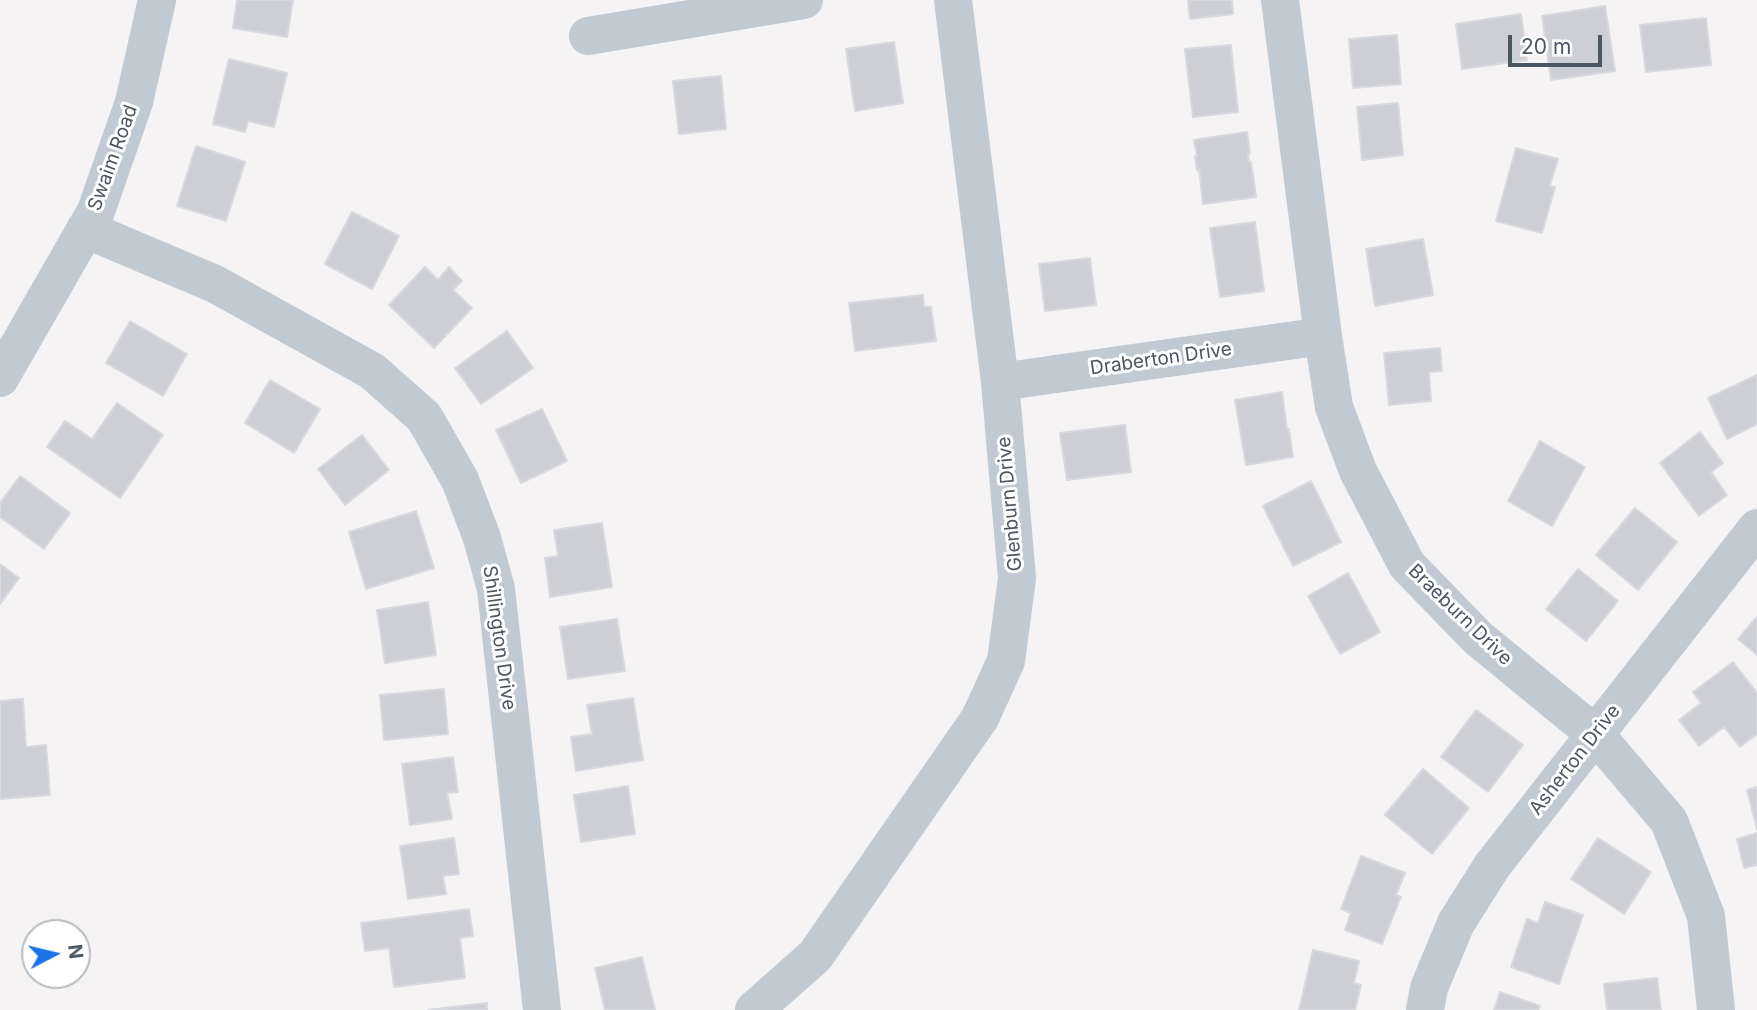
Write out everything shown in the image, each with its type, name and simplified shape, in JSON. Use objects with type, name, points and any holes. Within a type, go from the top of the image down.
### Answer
[{"type":"street","name":"Swaim Road","points":[[0,378],[96,211],[134,102],[157,0]]},
{"type":"street","points":[[588,36],[804,0]]},
{"type":"street","name":"Glenburn Drive","points":[[754,1010],[814,956],[980,718],[1006,661],[1017,578],[1000,382],[953,0]]},
{"type":"street","name":"Braeburn Drive","points":[[1280,0],[1334,407],[1358,471],[1407,565],[1478,638],[1595,734],[1669,821],[1706,916],[1716,1010]]},
{"type":"street","name":"Shillington Drive","points":[[85,229],[228,290],[372,371],[424,416],[460,480],[482,538],[496,589],[542,1010]]},
{"type":"street","name":"Draberton Drive","points":[[1000,382],[1323,336]]},
{"type":"street","name":"Asherton Drive","points":[[1425,1010],[1429,988],[1455,923],[1492,866],[1757,528]]},
{"type":"building","points":[[237,0],[293,0],[287,37],[233,28]]},
{"type":"building","points":[[1188,0],[1232,0],[1233,14],[1190,19]]},
{"type":"building","points":[[1605,6],[1615,71],[1551,80],[1542,16]]},
{"type":"building","points":[[1521,14],[1527,60],[1462,69],[1456,24]]},
{"type":"building","points":[[1706,18],[1711,65],[1646,72],[1640,25]]},
{"type":"building","points":[[1397,35],[1401,84],[1353,88],[1349,39]]},
{"type":"building","points":[[894,42],[903,103],[855,111],[846,49]]},
{"type":"building","points":[[1231,45],[1238,112],[1193,117],[1185,49]]},
{"type":"building","points":[[229,59],[287,73],[274,127],[248,121],[245,132],[213,124]]},
{"type":"building","points":[[721,76],[726,129],[679,134],[673,81]]},
{"type":"building","points":[[1398,103],[1403,155],[1362,160],[1357,107]]},
{"type":"building","points":[[1247,132],[1249,162],[1256,197],[1203,204],[1194,140]]},
{"type":"building","points":[[196,146],[245,162],[226,221],[177,206]]},
{"type":"building","points":[[1516,148],[1558,159],[1550,186],[1555,187],[1542,233],[1496,221]]},
{"type":"building","points":[[352,212],[399,236],[372,289],[325,264]]},
{"type":"building","points":[[1255,222],[1264,291],[1220,297],[1210,228]]},
{"type":"building","points":[[1423,239],[1433,295],[1375,306],[1366,249]]},
{"type":"building","points":[[1090,258],[1096,305],[1045,311],[1039,264]]},
{"type":"building","points":[[425,267],[438,280],[449,267],[462,281],[453,290],[472,308],[434,348],[389,305]]},
{"type":"building","points":[[923,295],[924,307],[931,307],[936,341],[855,351],[849,303]]},
{"type":"building","points":[[130,321],[187,354],[163,396],[106,363]]},
{"type":"building","points":[[507,331],[533,368],[481,404],[455,368]]},
{"type":"building","points":[[1440,348],[1442,371],[1429,372],[1431,401],[1389,405],[1384,353]]},
{"type":"building","points":[[1757,375],[1757,424],[1727,439],[1708,398]]},
{"type":"building","points":[[270,380],[320,409],[294,453],[245,423]]},
{"type":"building","points":[[1282,392],[1293,457],[1246,465],[1235,400]]},
{"type":"building","points":[[117,403],[163,435],[120,498],[47,447],[65,421],[92,439]]},
{"type":"building","points":[[542,409],[567,461],[521,483],[496,430]]},
{"type":"building","points":[[1125,425],[1131,472],[1067,480],[1060,433]]},
{"type":"building","points":[[1700,432],[1723,463],[1711,472],[1727,495],[1699,516],[1660,463]]},
{"type":"building","points":[[362,435],[389,470],[345,505],[318,469]]},
{"type":"building","points":[[1540,441],[1585,467],[1552,526],[1508,501]]},
{"type":"building","points":[[20,476],[70,513],[44,549],[0,517],[0,503]]},
{"type":"building","points":[[1311,481],[1341,542],[1293,566],[1263,506]]},
{"type":"building","points":[[1635,508],[1677,542],[1638,590],[1596,555]]},
{"type":"building","points":[[416,511],[434,568],[366,589],[349,532]]},
{"type":"building","points":[[602,523],[612,587],[550,597],[545,558],[558,556],[554,530]]},
{"type":"building","points":[[0,564],[19,578],[0,604]]},
{"type":"building","points":[[1578,569],[1618,601],[1586,641],[1546,609]]},
{"type":"building","points":[[1348,573],[1380,632],[1340,654],[1308,596]]},
{"type":"building","points":[[428,602],[436,655],[385,663],[377,610]]},
{"type":"building","points":[[1757,617],[1757,655],[1738,639]]},
{"type":"building","points":[[617,619],[625,671],[568,679],[560,627]]},
{"type":"building","points":[[1733,662],[1757,693],[1757,734],[1740,747],[1724,727],[1699,746],[1679,720],[1701,703],[1693,692]]},
{"type":"building","points":[[444,689],[448,734],[384,740],[380,695]]},
{"type":"building","points":[[633,698],[643,760],[576,771],[571,737],[592,734],[587,705]]},
{"type":"building","points":[[23,699],[26,747],[46,745],[50,795],[0,799],[0,701]]},
{"type":"building","points":[[1476,710],[1523,745],[1488,792],[1441,757]]},
{"type":"building","points":[[453,757],[458,792],[447,793],[452,819],[410,825],[402,764]]},
{"type":"building","points":[[1423,769],[1469,808],[1432,854],[1385,815]]},
{"type":"building","points":[[628,786],[635,834],[581,842],[574,795]]},
{"type":"building","points":[[1757,787],[1757,829],[1747,790]]},
{"type":"building","points":[[1757,833],[1757,865],[1744,868],[1737,839]]},
{"type":"building","points":[[454,838],[459,874],[443,876],[446,894],[408,899],[400,846]]},
{"type":"building","points":[[1598,838],[1651,872],[1624,914],[1571,879]]},
{"type":"building","points":[[1361,856],[1405,873],[1396,895],[1401,897],[1382,944],[1345,930],[1351,913],[1341,909]]},
{"type":"building","points":[[1545,902],[1583,915],[1559,984],[1511,967],[1527,919],[1538,923]]},
{"type":"building","points":[[469,909],[473,936],[460,938],[465,978],[394,987],[389,948],[365,951],[361,923]]},
{"type":"building","points":[[1313,950],[1359,961],[1354,983],[1361,985],[1355,1010],[1299,1010]]},
{"type":"building","points":[[642,957],[655,1010],[605,1010],[595,968]]},
{"type":"building","points":[[1657,978],[1661,1010],[1607,1010],[1604,984]]},
{"type":"building","points":[[1500,992],[1540,1006],[1538,1010],[1494,1010]]},
{"type":"building","points":[[487,1003],[487,1010],[428,1010]]}]
